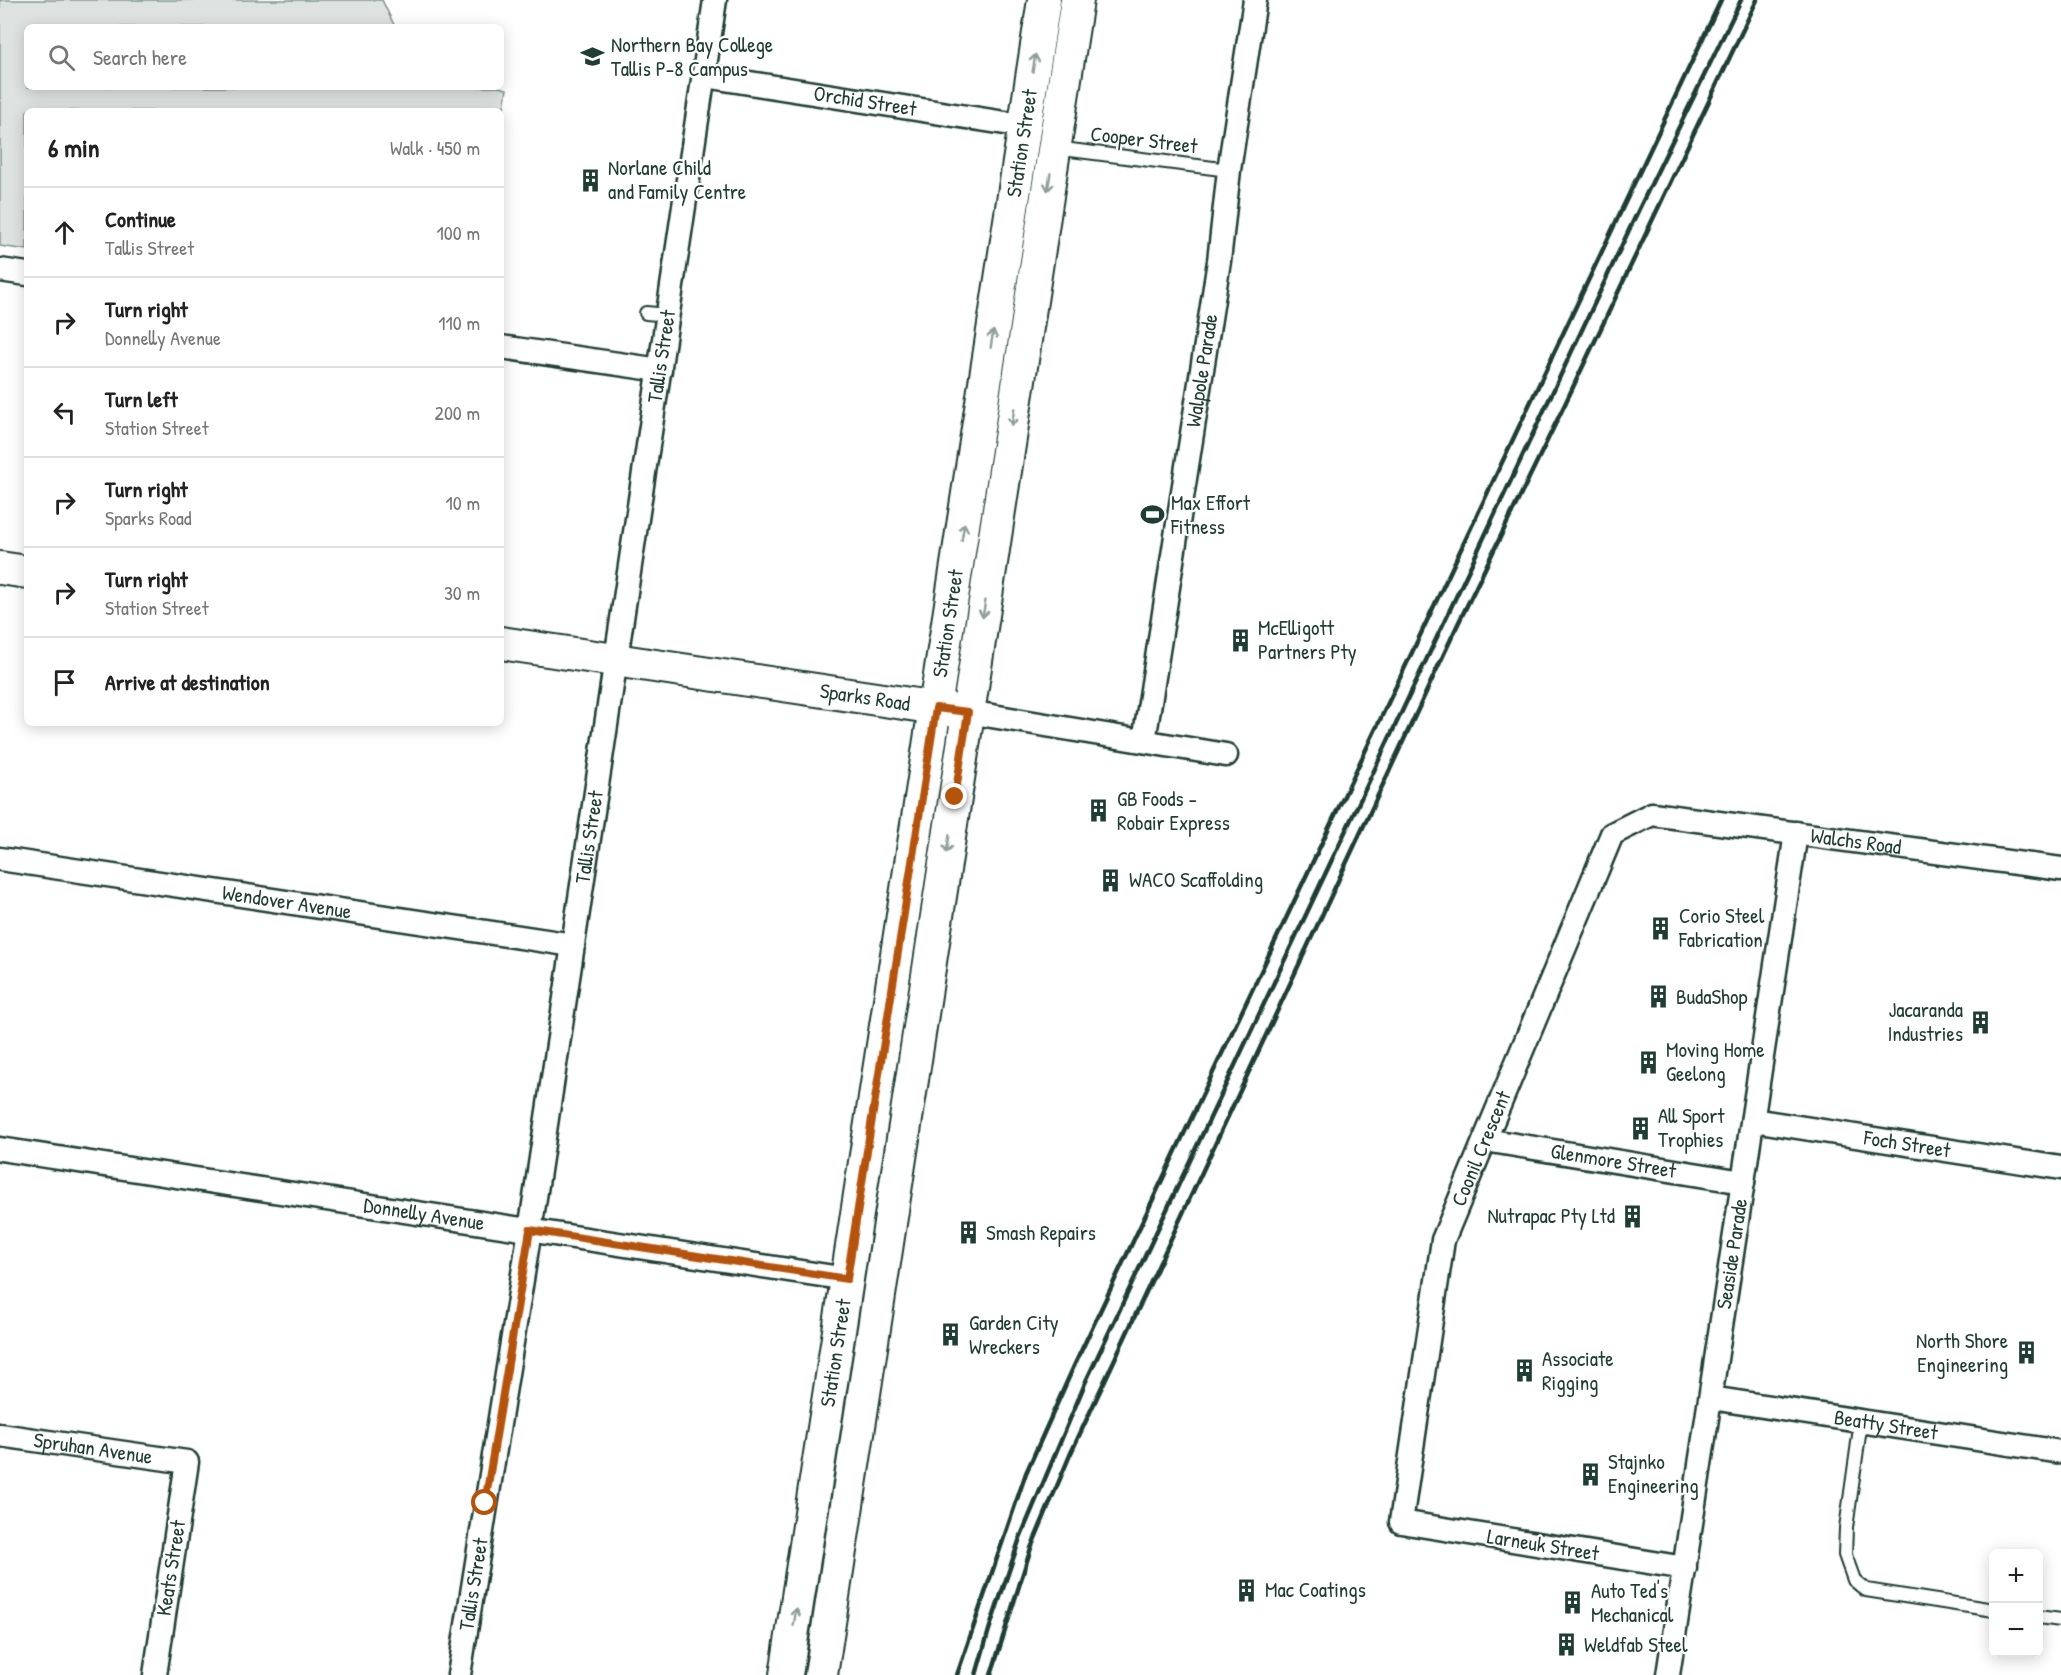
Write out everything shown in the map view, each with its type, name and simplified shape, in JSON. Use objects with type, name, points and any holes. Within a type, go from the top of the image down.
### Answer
[{"type":"main road","name":"Station Street","points":[[786,1675],[1044,0]]},
{"type":"main road","name":"Station Street","points":[[821,1675],[1077,0]]},
{"type":"main road","points":[[0,568],[24,572]]},
{"type":"main road","name":"Sparks Road","points":[[504,643],[968,712]]},
{"type":"street","name":"Tallis Street","points":[[459,1675],[617,661],[715,0]]},
{"type":"street","name":"Walpole Parade","points":[[1144,741],[1219,261],[1228,170],[1255,0]]},
{"type":"street","name":"Orchid Street","points":[[705,76],[1024,126]]},
{"type":"street","points":[[0,270],[24,274]]},
{"type":"street","points":[[504,347],[660,370]]},
{"type":"street","name":"Sparks Road","points":[[968,712],[1226,755]]},
{"type":"street","name":"Walchs Road","points":[[1652,814],[2061,869]]},
{"type":"street","name":"Coonil Crescent","points":[[1401,1522],[1443,1240],[1612,834],[1652,814]]},
{"type":"street","name":"Seaside Parade","points":[[1668,1675],[1796,833]]},
{"type":"street","name":"Wendover Avenue","points":[[0,859],[573,945]]},
{"type":"street","name":"Foch Street","points":[[1753,1120],[2061,1168]]},
{"type":"street","name":"Glenmore Street","points":[[1485,1140],[1743,1182]]},
{"type":"street","name":"Donnelly Avenue","points":[[0,1149],[847,1279]]},
{"type":"street","name":"Beatty Street","points":[[1711,1398],[2061,1452]]},
{"type":"street","name":"Spruhan Avenue","points":[[0,1435],[187,1462]]},
{"type":"street","name":"Keats Street","points":[[155,1675],[187,1462]]},
{"type":"street","name":"Larneuk Street","points":[[1401,1522],[1685,1568]]},
{"type":"lane","name":"Cooper Street","points":[[1054,148],[1228,170]]},
{"type":"lane","points":[[646,313],[669,315]]},
{"type":"lane","points":[[1861,1421],[1845,1546],[1845,1555],[1854,1580],[1866,1590],[1989,1609]]},
{"type":"lane","points":[[2043,1618],[2061,1620]]},
{"type":"shaded area","points":[[0,0],[382,0],[394,24],[24,24],[24,90],[507,89],[504,108],[24,108],[24,250],[0,246]]},
{"type":"railway","points":[[957,1675],[1026,1473],[1074,1366],[1721,0]]},
{"type":"railway","points":[[976,1675],[1020,1538],[1086,1381],[1638,211],[1741,0]]},
{"type":"railway","points":[[991,1675],[1031,1548],[1070,1455],[1457,626],[1757,0]]},
{"type":"place","name":"Northern Bay College Tallis P-8 Campus","points":[[593,57]]},
{"type":"place","name":"Norlane Child and Family Centre","points":[[590,180]]},
{"type":"place","name":"Max Effort Fitness","points":[[1153,515]]},
{"type":"place","name":"McElligott Partners Pty","points":[[1240,640]]},
{"type":"place","name":"GB Foods - Robair Express","points":[[1099,811]]},
{"type":"place","name":"WACO Scaffolding","points":[[1111,880]]},
{"type":"place","name":"Corio Steel Fabrication","points":[[1661,928]]},
{"type":"place","name":"BudaShop","points":[[1658,997]]},
{"type":"place","name":"Jacaranda Industries","points":[[1981,1022]]},
{"type":"place","name":"Moving Home Geelong","points":[[1648,1062]]},
{"type":"place","name":"All Sport Trophies","points":[[1640,1128]]},
{"type":"place","name":"Nutrapac Pty Ltd","points":[[1633,1216]]},
{"type":"place","name":"Smash Repairs","points":[[968,1233]]},
{"type":"place","name":"Garden City Wreckers","points":[[951,1335]]},
{"type":"place","name":"North Shore Engineering","points":[[2026,1353]]},
{"type":"place","name":"Associate Rigging","points":[[1524,1371]]},
{"type":"place","name":"Stajnko Engineering","points":[[1590,1474]]},
{"type":"place","name":"Mac Coatings","points":[[1247,1590]]},
{"type":"place","name":"Auto Ted's Mechanical","points":[[1573,1603]]},
{"type":"place","name":"Weldfab Steel","points":[[1566,1645]]},
{"type":"route","points":[[485,1503],[530,1230],[847,1279],[936,708],[968,712],[955,797]]}]
